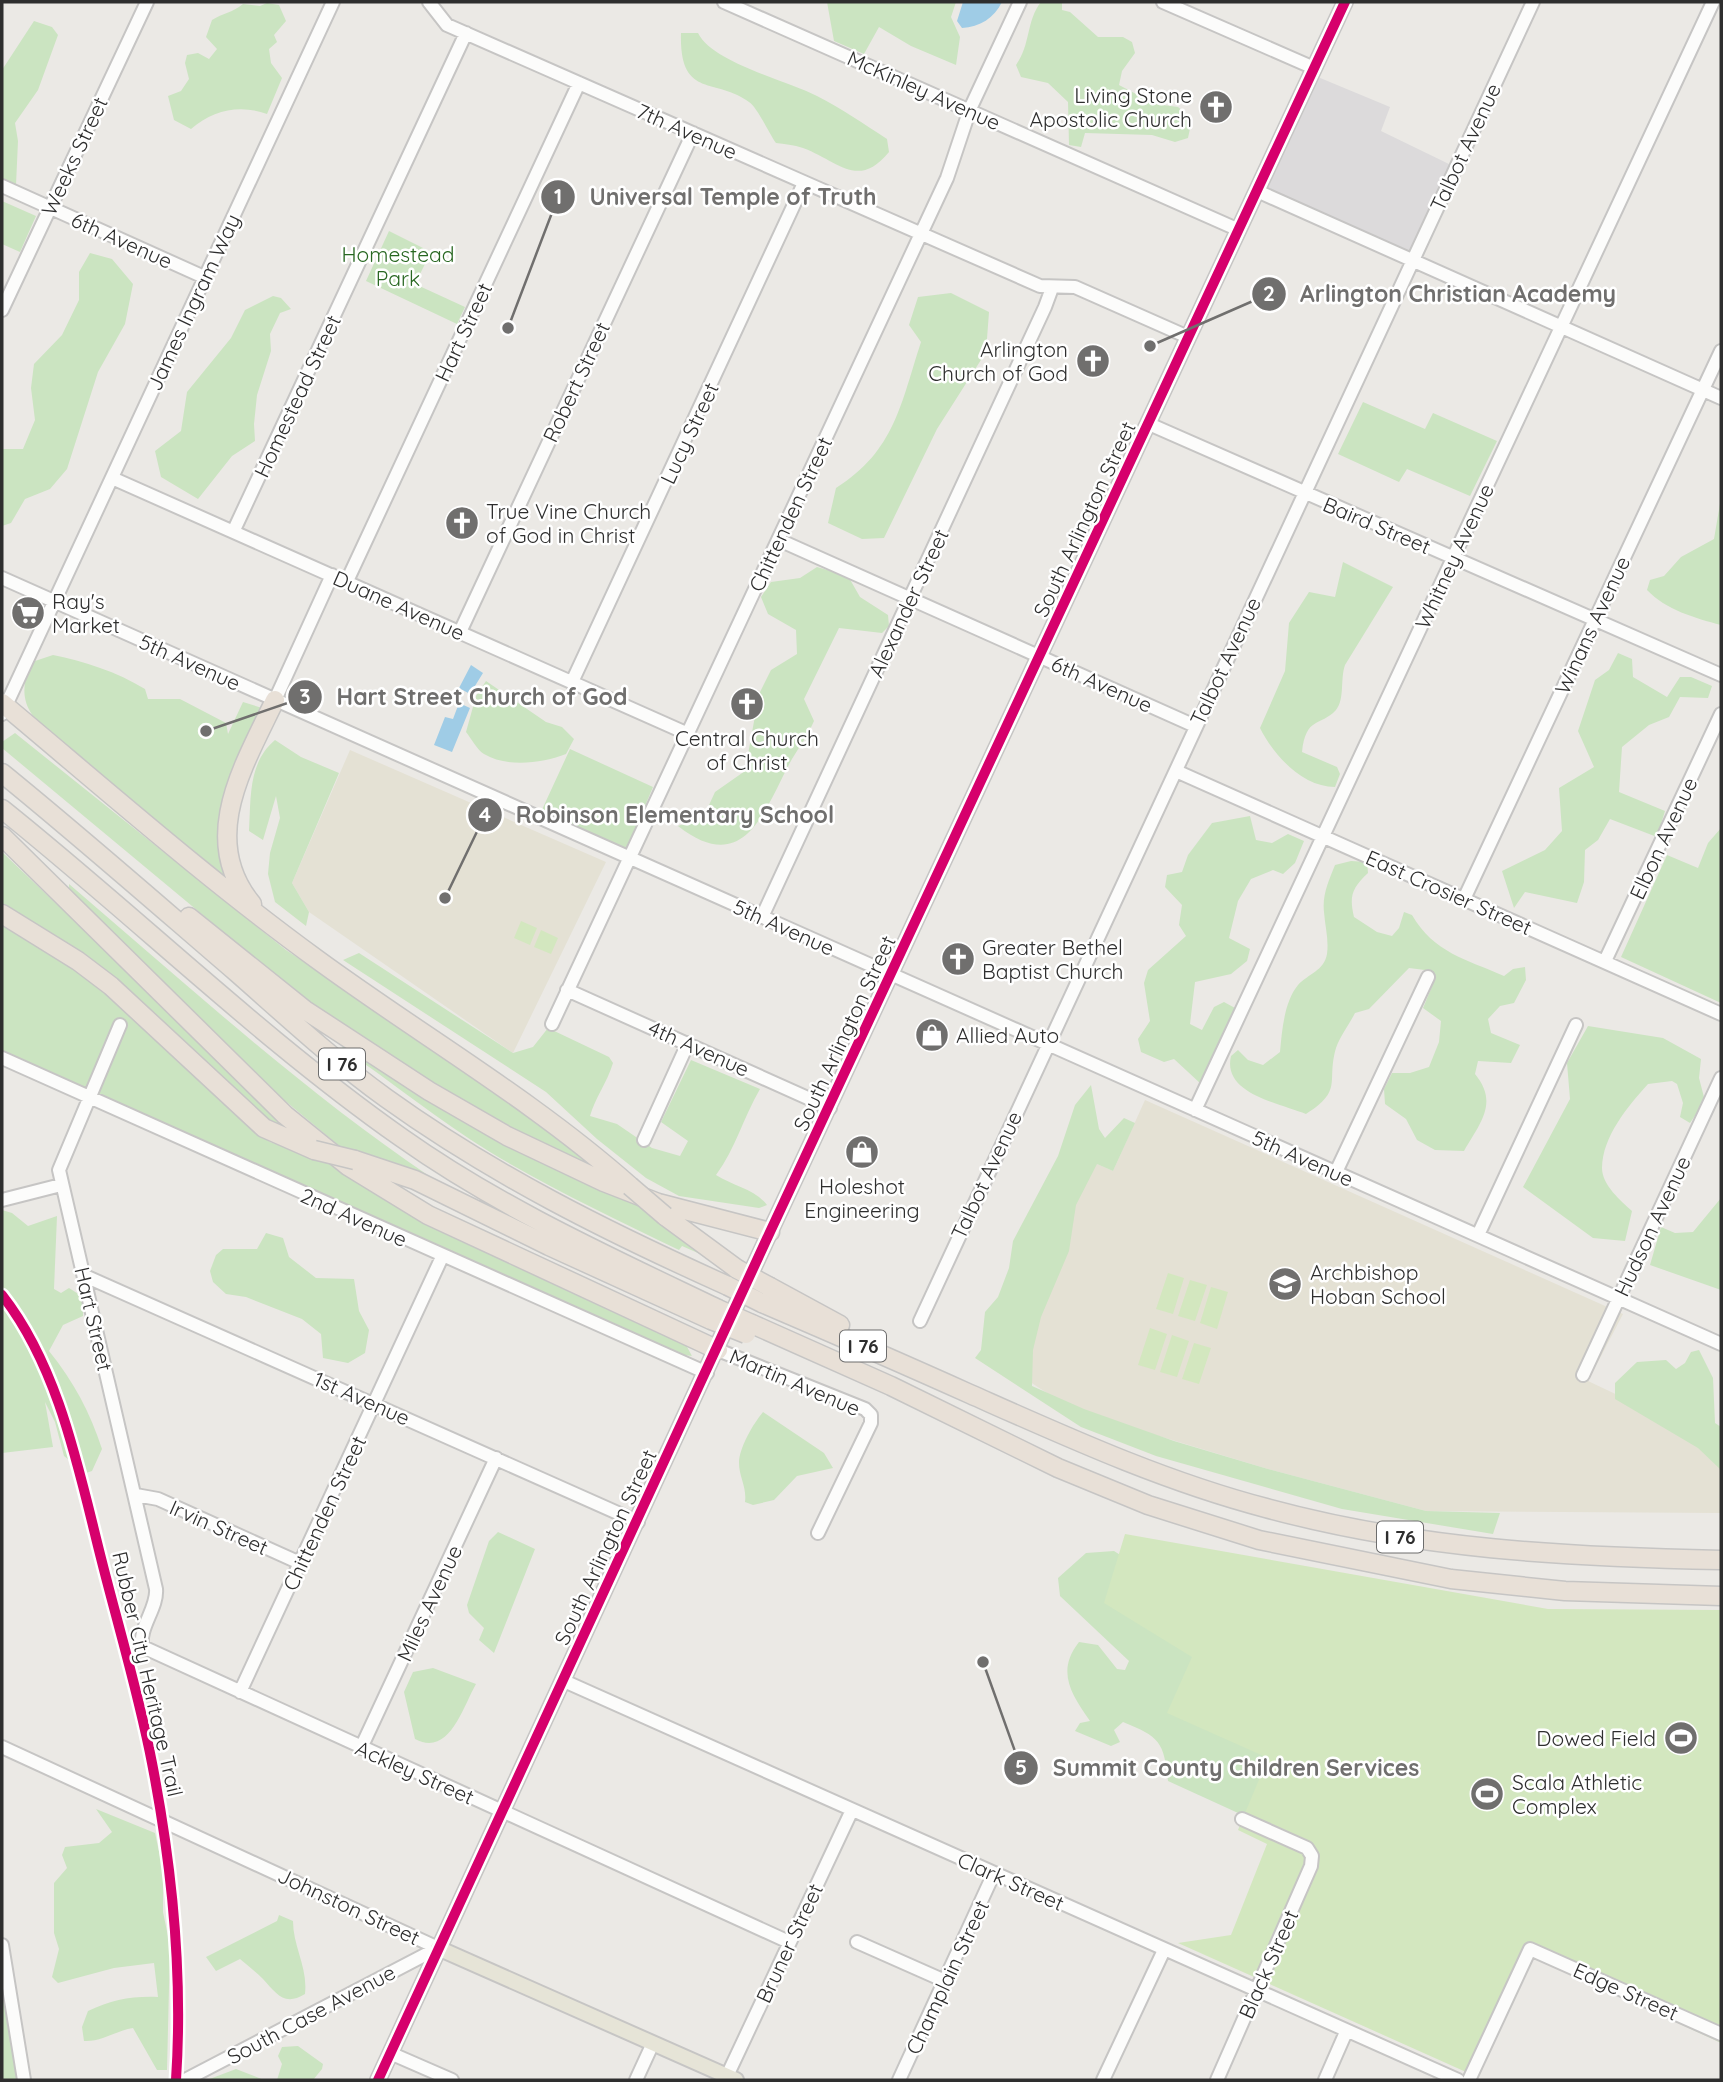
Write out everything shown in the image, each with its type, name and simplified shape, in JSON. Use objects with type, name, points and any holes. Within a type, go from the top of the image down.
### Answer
[{"type":"highway","points":[[268,923],[242,891],[231,865],[225,828],[232,793],[275,701]]},
{"type":"highway","points":[[3,708],[211,880],[370,997],[529,1103],[664,1216],[737,1269],[766,1295]]},
{"type":"highway","name":"I 76","points":[[2,774],[72,830],[321,1047],[438,1135],[564,1209],[728,1286],[766,1295],[963,1391],[1164,1476],[1303,1518],[1374,1533],[1482,1549],[1579,1557],[1721,1560]]},
{"type":"highway","name":"I 76","points":[[2,809],[320,1076],[401,1138],[533,1219],[715,1314],[891,1387],[1058,1468],[1148,1505],[1259,1540],[1479,1583],[1565,1591],[1721,1596]]},
{"type":"highway","points":[[72,830],[171,902],[305,1010],[465,1112],[542,1154],[633,1194],[693,1214],[770,1232]]},
{"type":"highway","points":[[2,836],[285,1115],[348,1166],[428,1215],[718,1350]]},
{"type":"highway","points":[[2,914],[78,961],[111,986],[264,1128],[314,1150],[415,1180],[549,1246],[715,1314]]},
{"type":"main road","name":"South Arlington Street","points":[[378,2080],[718,1350],[770,1232],[892,976],[1345,2]]},
{"type":"main road","name":"Johnston Street","points":[[438,1948],[732,2078]]},
{"type":"street","name":"Weeks Street","points":[[2,310],[147,2]]},
{"type":"street","name":"James Ingram Way","points":[[3,708],[333,2]]},
{"type":"street","name":"7th Avenue","points":[[429,2],[441,20],[466,33],[804,183],[1040,286],[1075,288],[1188,337]]},
{"type":"street","name":"McKinley Avenue","points":[[724,2],[1239,230]]},
{"type":"street","name":"Chittenden Street","points":[[552,1024],[947,178],[970,109],[1020,2]]},
{"type":"street","points":[[1163,2],[1314,68]]},
{"type":"street","name":"Talbot Avenue","points":[[919,1321],[1533,2]]},
{"type":"street","name":"Whitney Avenue","points":[[1195,1110],[1713,2]]},
{"type":"street","name":"Homestead Street","points":[[234,530],[466,33]]},
{"type":"street","name":"Hart Street","points":[[347,581],[579,83]]},
{"type":"street","name":"Robert Street","points":[[460,632],[692,133]]},
{"type":"street","name":"Lucy Street","points":[[572,682],[804,183]]},
{"type":"street","name":"6th Avenue","points":[[2,186],[204,277]]},
{"type":"street","points":[[1257,191],[1721,398]]},
{"type":"street","name":"Alexander Street","points":[[762,917],[1052,288]]},
{"type":"street","name":"Winans Avenue","points":[[1464,899],[1721,351]]},
{"type":"street","name":"Baird Street","points":[[1149,424],[1303,494],[1595,618],[1721,675]]},
{"type":"street","name":"Duane Avenue","points":[[112,478],[686,733]]},
{"type":"street","name":"6th Avenue","points":[[779,540],[1195,726]]},
{"type":"street","points":[[275,701],[332,575]]},
{"type":"street","name":"5th Avenue","points":[[2,578],[1721,1344]]},
{"type":"street","name":"Elbon Avenue","points":[[1605,961],[1721,714]]},
{"type":"street","name":"East Crosier Street","points":[[1176,771],[1721,1014]]},
{"type":"street","points":[[1336,1172],[1428,977]]},
{"type":"street","name":"4th Avenue","points":[[567,990],[830,1108]]},
{"type":"street","name":"Hart Street","points":[[120,1024],[60,1161],[61,1185],[85,1276],[156,1589],[158,1599],[149,1621]]},
{"type":"street","points":[[1478,1236],[1576,1024]]},
{"type":"street","points":[[644,1140],[688,1044]]},
{"type":"street","name":"2nd Avenue","points":[[2,1058],[442,1257],[707,1373]]},
{"type":"street","name":"Hudson Avenue","points":[[1583,1375],[1721,1078]]},
{"type":"street","points":[[2,1200],[61,1185]]},
{"type":"street","name":"Chittenden Street","points":[[240,1692],[442,1257]]},
{"type":"street","name":"1st Avenue","points":[[85,1276],[638,1522]]},
{"type":"street","name":"Martin Avenue","points":[[718,1350],[804,1382],[865,1409],[871,1415],[871,1423],[818,1533]]},
{"type":"street","name":"Miles Avenue","points":[[362,1748],[496,1458]]},
{"type":"street","name":"Irvin Street","points":[[136,1495],[158,1499],[300,1563]]},
{"type":"street","name":"Ackley Street","points":[[149,1621],[141,1643],[147,1650],[789,1942]]},
{"type":"street","name":"Clark Street","points":[[564,1681],[1458,2080]]},
{"type":"street","name":"Johnston Street","points":[[2,1747],[438,1948]]},
{"type":"street","name":"Bruner Street","points":[[732,2078],[789,1942],[852,1810]]},
{"type":"street","name":"Black Street","points":[[1217,2080],[1311,1866],[1312,1856],[1307,1848],[1242,1819]]},
{"type":"street","name":"Champlain Street","points":[[899,2080],[994,1873]]},
{"type":"street","points":[[857,1942],[945,1981]]},
{"type":"street","points":[[2,1945],[24,2080]]},
{"type":"street","name":"South Case Avenue","points":[[184,2080],[438,1948]]},
{"type":"street","name":"Edge Street","points":[[1469,2080],[1530,1949],[1721,2034]]},
{"type":"street","points":[[1103,2080],[1164,1950]]},
{"type":"street","points":[[1325,2080],[1346,2032]]},
{"type":"street","points":[[636,2080],[653,2043]]},
{"type":"street","points":[[390,2053],[452,2080]]},
{"type":"shaded area","points":[[1313,75],[1390,107],[1381,131],[1451,165],[1410,257],[1260,190]]},
{"type":"shaded area","points":[[350,750],[606,862],[513,1053],[309,912],[292,883]]},
{"type":"shaded area","name":"Archbishop Hoban School","points":[[1145,1100],[1623,1314],[1588,1381],[1721,1444],[1721,1513],[1426,1511],[1268,1469],[1073,1410],[981,1350],[1077,1155],[1113,1171]]},
{"type":"green space","points":[[827,2],[956,2],[951,17],[960,37],[956,65],[911,46],[879,27],[864,54],[834,41]]},
{"type":"green space","points":[[1041,2],[1062,2],[1062,10],[1070,12],[1098,37],[1123,37],[1132,42],[1135,53],[1122,71],[1119,85],[1155,104],[1178,107],[1192,119],[1188,138],[1175,142],[1152,135],[1085,133],[1081,147],[1069,145],[1068,102],[1048,83],[1021,77],[1016,65]]},
{"type":"green space","points":[[267,3],[279,5],[286,21],[274,35],[277,42],[269,49],[271,63],[282,78],[267,114],[237,109],[208,117],[191,129],[174,120],[168,96],[181,91],[189,79],[185,63],[187,55],[198,53],[209,59],[217,49],[206,37],[212,20],[243,4],[260,6]]},
{"type":"green space","points":[[34,21],[52,27],[58,35],[38,90],[15,123],[18,141],[16,185],[2,180],[2,70]]},
{"type":"green space","points":[[681,33],[698,33],[706,44],[734,62],[804,90],[835,106],[887,139],[889,152],[878,163],[857,171],[837,165],[803,148],[776,143],[749,102],[693,78],[686,69],[682,54]]},
{"type":"green space","points":[[2,201],[36,216],[20,252],[2,244]]},
{"type":"green space","name":"Homestead Park","points":[[389,231],[431,252],[415,284],[465,307],[457,324],[366,281]]},
{"type":"green space","points":[[90,253],[112,259],[133,284],[125,324],[98,372],[67,469],[50,489],[25,499],[11,523],[2,526],[2,449],[23,449],[35,420],[31,388],[34,364],[62,335],[79,300],[79,272]]},
{"type":"green space","points":[[951,293],[989,312],[986,352],[937,429],[884,538],[862,539],[828,523],[836,488],[856,474],[871,458],[884,442],[893,424],[921,342],[909,325],[918,297]]},
{"type":"green space","points":[[273,296],[281,298],[291,309],[280,313],[270,334],[271,351],[257,395],[255,441],[232,456],[198,499],[161,477],[155,451],[181,431],[187,392],[231,338],[245,310]]},
{"type":"green space","points":[[1363,402],[1425,429],[1433,413],[1497,441],[1470,496],[1407,469],[1399,482],[1338,454]]},
{"type":"green space","points":[[1721,498],[1721,625],[1672,608],[1647,590],[1650,580],[1664,576],[1681,557],[1714,539]]},
{"type":"green space","points":[[1343,562],[1393,587],[1345,665],[1339,705],[1330,715],[1310,727],[1304,741],[1302,752],[1337,767],[1340,774],[1335,787],[1323,786],[1301,776],[1281,759],[1260,728],[1285,671],[1289,623],[1309,592],[1335,597]]},
{"type":"green space","points":[[817,567],[848,576],[860,597],[888,615],[889,626],[882,633],[839,628],[804,699],[814,721],[763,815],[738,841],[721,845],[702,841],[678,826],[704,816],[715,792],[745,771],[759,694],[771,670],[797,654],[796,630],[768,614],[761,597],[771,582],[800,578]]},
{"type":"green space","points":[[1618,653],[1632,659],[1633,677],[1667,697],[1680,677],[1691,677],[1712,686],[1708,698],[1680,697],[1669,717],[1649,725],[1622,747],[1619,792],[1665,811],[1657,837],[1610,819],[1598,840],[1585,850],[1584,882],[1577,903],[1525,892],[1514,908],[1502,871],[1545,850],[1562,831],[1559,788],[1594,767],[1578,731],[1595,680],[1609,670]]},
{"type":"green space","points":[[53,655],[123,677],[145,689],[148,699],[180,699],[226,723],[228,734],[243,702],[262,708],[221,813],[219,835],[232,885],[229,889],[34,717],[25,698],[29,663]]},
{"type":"green space","points":[[486,681],[546,722],[562,727],[574,739],[566,754],[536,762],[514,763],[481,752],[466,732],[476,696]]},
{"type":"green space","points":[[15,733],[286,950],[513,1101],[608,1176],[584,1167],[456,1099],[316,1009],[2,748],[2,742]]},
{"type":"green space","points":[[275,740],[301,757],[339,773],[292,883],[309,912],[306,926],[275,902],[268,874],[270,853],[280,818],[276,796],[263,840],[249,831],[255,770],[266,749]]},
{"type":"green space","points":[[570,749],[653,787],[626,851],[540,814]]},
{"type":"green space","points":[[1250,816],[1256,840],[1272,843],[1288,834],[1304,841],[1295,863],[1283,874],[1273,870],[1251,879],[1238,901],[1229,938],[1250,949],[1247,961],[1231,974],[1195,982],[1190,1024],[1202,1030],[1214,1007],[1224,1002],[1235,1008],[1233,1023],[1201,1084],[1174,1059],[1164,1062],[1141,1052],[1138,1039],[1150,1021],[1144,983],[1148,970],[1186,936],[1179,925],[1182,905],[1165,887],[1167,875],[1182,872],[1188,855],[1212,823]]},
{"type":"green space","points":[[1721,828],[1721,1003],[1621,957],[1667,855],[1698,868],[1708,843]]},
{"type":"green space","points":[[2,852],[301,1137],[276,1128],[2,907]]},
{"type":"green space","points":[[1351,861],[1367,862],[1368,873],[1353,893],[1354,917],[1377,932],[1392,936],[1399,928],[1404,912],[1412,915],[1430,938],[1441,947],[1464,959],[1504,976],[1513,969],[1525,967],[1526,980],[1514,1003],[1500,1006],[1488,1019],[1491,1033],[1520,1045],[1511,1063],[1478,1061],[1475,1074],[1486,1094],[1486,1104],[1481,1122],[1464,1151],[1435,1150],[1417,1140],[1406,1119],[1385,1104],[1384,1089],[1392,1073],[1410,1073],[1429,1067],[1439,1042],[1441,1021],[1423,1008],[1433,984],[1425,970],[1409,968],[1369,1009],[1355,1013],[1336,1048],[1330,1092],[1318,1106],[1306,1114],[1255,1095],[1235,1080],[1231,1069],[1231,1056],[1238,1050],[1248,1060],[1263,1065],[1280,1052],[1284,1017],[1293,992],[1323,964],[1327,954],[1324,906],[1330,876],[1335,865]]},
{"type":"green space","points":[[69,884],[290,1072],[429,1176],[418,1177],[343,1149],[248,1070],[92,914],[69,888]]},
{"type":"green space","points":[[521,921],[537,928],[530,945],[514,938]]},
{"type":"green space","points":[[2,922],[98,985],[248,1126],[270,1142],[330,1163],[480,1249],[686,1345],[692,1356],[677,1354],[2,1052]]},
{"type":"green space","points":[[541,930],[558,938],[551,954],[534,947]]},
{"type":"green space","points":[[359,953],[513,1053],[533,1047],[548,1028],[609,1057],[613,1063],[590,1116],[617,1124],[652,1148],[680,1156],[688,1141],[661,1122],[691,1060],[760,1089],[716,1175],[750,1191],[767,1205],[759,1208],[679,1196],[646,1178],[597,1139],[546,1092],[343,960]]},
{"type":"green space","points":[[1588,1026],[1663,1038],[1701,1059],[1699,1078],[1705,1101],[1690,1123],[1680,1117],[1683,1103],[1677,1084],[1672,1081],[1648,1084],[1625,1112],[1606,1145],[1602,1168],[1605,1180],[1632,1211],[1625,1241],[1593,1238],[1523,1187],[1570,1099],[1567,1063]]},
{"type":"green space","points":[[345,1044],[592,1186],[641,1206],[707,1257],[682,1246],[679,1250],[513,1166],[452,1127],[342,1048]]},
{"type":"green space","points":[[1091,1085],[1099,1129],[1105,1138],[1124,1118],[1135,1123],[1113,1171],[1097,1164],[1076,1205],[1069,1251],[1041,1317],[1033,1350],[1032,1386],[1084,1409],[1174,1441],[1268,1469],[1426,1511],[1500,1513],[1493,1534],[1342,1509],[1156,1456],[1081,1427],[975,1358],[981,1350],[985,1312],[998,1297],[1009,1268],[1013,1241],[1058,1156],[1075,1105]]},
{"type":"green space","points":[[1721,1198],[1721,1290],[1650,1265],[1661,1227],[1675,1233],[1693,1232]]},
{"type":"green space","points":[[2,1210],[12,1213],[28,1226],[57,1216],[54,1289],[61,1293],[69,1288],[83,1297],[83,1316],[63,1325],[49,1351],[80,1398],[102,1449],[92,1471],[86,1473],[64,1456],[55,1422],[45,1402],[53,1447],[2,1453]]},
{"type":"green space","points":[[266,1233],[283,1238],[289,1257],[316,1278],[354,1279],[359,1311],[369,1330],[365,1353],[348,1363],[323,1358],[321,1334],[302,1319],[246,1297],[226,1294],[213,1282],[210,1271],[216,1255],[223,1249],[257,1249]]},
{"type":"green space","points":[[1168,1273],[1184,1278],[1173,1314],[1156,1309]]},
{"type":"green space","points":[[1190,1280],[1207,1285],[1195,1321],[1178,1316]]},
{"type":"green space","points":[[1211,1287],[1228,1292],[1217,1329],[1200,1323]]},
{"type":"green space","points":[[1150,1328],[1167,1334],[1155,1370],[1138,1365]]},
{"type":"green space","points":[[1172,1335],[1189,1341],[1177,1377],[1160,1372]]},
{"type":"green space","points":[[1194,1343],[1211,1348],[1199,1384],[1182,1379]]},
{"type":"green space","points":[[1699,1350],[1713,1378],[1715,1423],[1721,1427],[1721,1470],[1698,1448],[1615,1399],[1615,1383],[1637,1362],[1666,1360],[1676,1369],[1685,1363],[1691,1352]]},
{"type":"green space","points":[[763,1412],[824,1453],[833,1468],[797,1476],[774,1500],[753,1505],[745,1502],[739,1468],[740,1457],[747,1436]]},
{"type":"green space","points":[[498,1532],[535,1549],[494,1653],[479,1640],[484,1628],[469,1613],[467,1605],[489,1541]]},
{"type":"green space","name":"Scala Athletic Complex","points":[[1125,1534],[1548,1609],[1721,1610],[1721,2043],[1525,1952],[1472,2065],[1466,2072],[1178,1943],[1231,1935],[1267,1844],[1238,1830],[1268,1758],[1167,1713],[1192,1657],[1104,1603]]},
{"type":"green space","points":[[1114,1551],[1125,1558],[1230,1656],[1306,1844],[1168,1781],[1162,1749],[1158,1742],[1135,1727],[1123,1722],[1114,1730],[1120,1742],[1111,1746],[1075,1731],[1080,1723],[1090,1721],[1072,1692],[1067,1673],[1068,1663],[1079,1642],[1098,1645],[1117,1669],[1125,1670],[1129,1661],[1060,1596],[1058,1578],[1086,1553]]},
{"type":"green space","points":[[433,1668],[476,1684],[453,1728],[437,1742],[427,1743],[415,1739],[404,1692],[413,1672]]},
{"type":"green space","points":[[96,1809],[155,1833],[163,1870],[163,1912],[170,1946],[167,2070],[157,2070],[133,2028],[97,2040],[84,2041],[82,2027],[88,2011],[97,2007],[130,1998],[158,1997],[154,1963],[114,1968],[58,1983],[52,1977],[59,1949],[54,1933],[54,1883],[67,1868],[62,1855],[65,1847],[99,1843],[112,1832]]},
{"type":"green space","points":[[279,1915],[293,1921],[305,1984],[305,1994],[298,1998],[281,1997],[240,1959],[216,1971],[206,1957],[277,1921]]},
{"type":"green space","points":[[3,1998],[17,2080],[2,2080]]},
{"type":"green space","points":[[298,2046],[323,2064],[322,2069],[313,2080],[277,2080],[282,2064],[278,2056],[282,2047]]},
{"type":"green space","points":[[236,2069],[264,2080],[207,2080]]},
{"type":"water","points":[[963,2],[1002,2],[986,21],[962,28],[957,21]]},
{"type":"water","points":[[471,665],[483,673],[470,694],[459,688]]},
{"type":"water","points":[[459,703],[470,708],[452,752],[434,745],[445,717],[453,719]]},
{"type":"cycle path","points":[[378,2080],[770,1232],[1345,2]]},
{"type":"cycle path","name":"Rubber City Heritage Trail","points":[[2,1295],[39,1355],[65,1422],[147,1738],[165,1841],[174,1921],[178,2001],[176,2080]]},
{"type":"place","name":"Living Stone Apostolic Church","points":[[1216,107]]},
{"type":"place","name":"Universal Temple of Truth","points":[[508,328]]},
{"type":"place","name":"Arlington Christian Academy","points":[[1150,346]]},
{"type":"place","name":"Arlington Church of God","points":[[1093,361]]},
{"type":"place","name":"True Vine Church of God in Christ","points":[[462,523]]},
{"type":"place","name":"Ray's Market","points":[[28,613]]},
{"type":"place","name":"Central Church of Christ","points":[[747,704]]},
{"type":"place","name":"Hart Street Church of God","points":[[206,731]]},
{"type":"place","name":"Robinson Elementary School","points":[[445,898]]},
{"type":"place","name":"Greater Bethel Baptist Church","points":[[958,959]]},
{"type":"place","name":"Allied Auto","points":[[932,1035]]},
{"type":"place","name":"Holeshot Engineering","points":[[862,1152]]},
{"type":"place","name":"Archbishop Hoban School","points":[[1285,1284]]},
{"type":"place","name":"Summit County Children Services","points":[[983,1662]]},
{"type":"place","name":"Dowed Field","points":[[1681,1738]]},
{"type":"place","name":"Scala Athletic Complex","points":[[1487,1794]]}]
